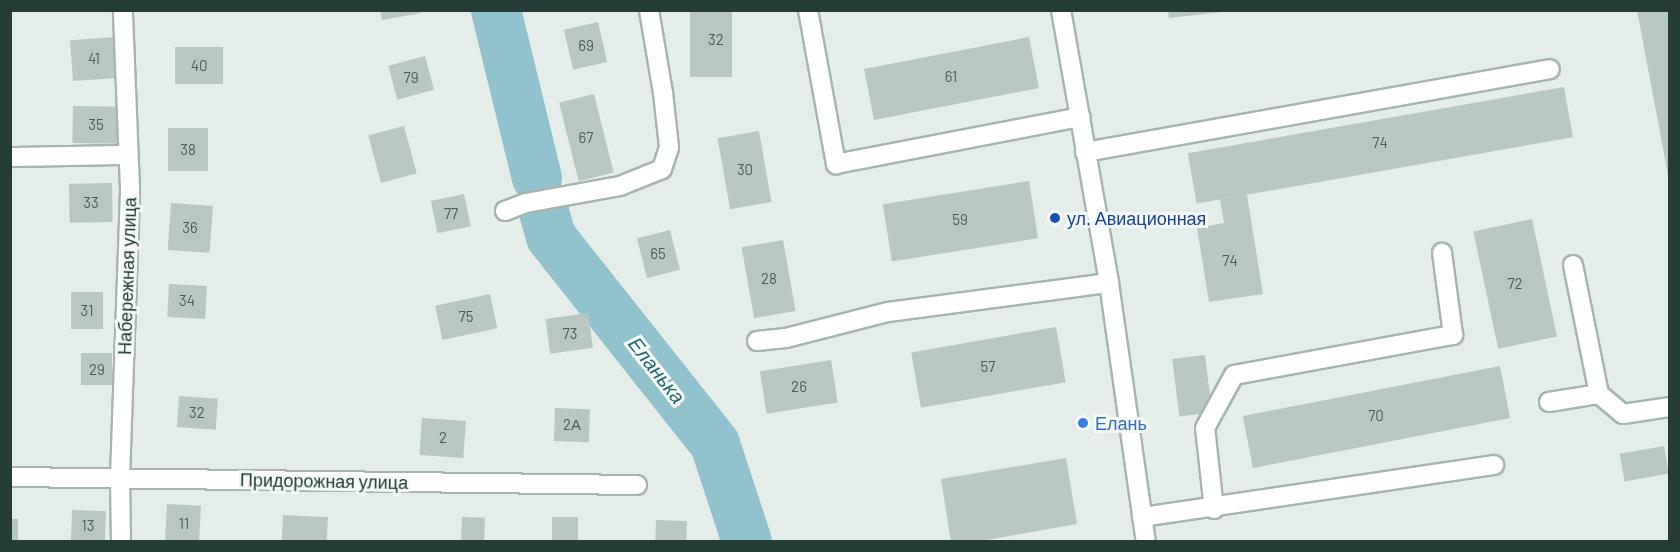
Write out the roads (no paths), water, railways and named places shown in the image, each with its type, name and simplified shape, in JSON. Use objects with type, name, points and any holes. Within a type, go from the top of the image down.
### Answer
[{"type":"street","name":"Набережная улица","points":[[121,542],[120,478],[130,188],[123,10]]},
{"type":"street","points":[[505,211],[526,203],[620,186],[662,169],[669,147],[663,93],[649,10]]},
{"type":"street","points":[[808,10],[836,164],[1081,117]]},
{"type":"street","points":[[1061,10],[1109,282],[1146,542]]},
{"type":"street","points":[[1085,152],[1550,69]]},
{"type":"street","points":[[10,157],[127,155]]},
{"type":"street","points":[[1214,508],[1205,428],[1234,375],[1453,335],[1442,253]]},
{"type":"street","points":[[1573,265],[1599,394],[1623,414],[1670,407]]},
{"type":"street","points":[[757,341],[786,338],[888,312],[1109,282]]},
{"type":"street","points":[[1549,402],[1599,394]]},
{"type":"street","points":[[1142,517],[1494,465]]},
{"type":"street","name":"Придорожная улица","points":[[10,477],[637,485]]},
{"type":"waterway","name":"Еланька","points":[[496,10],[537,178]]},
{"type":"waterway","name":"Еланька","points":[[544,212],[551,237],[715,444],[747,542]]},
{"type":"place","name":"ул. Авиационная","points":[[1055,218]]},
{"type":"place","name":"Елань","points":[[1083,423]]}]
